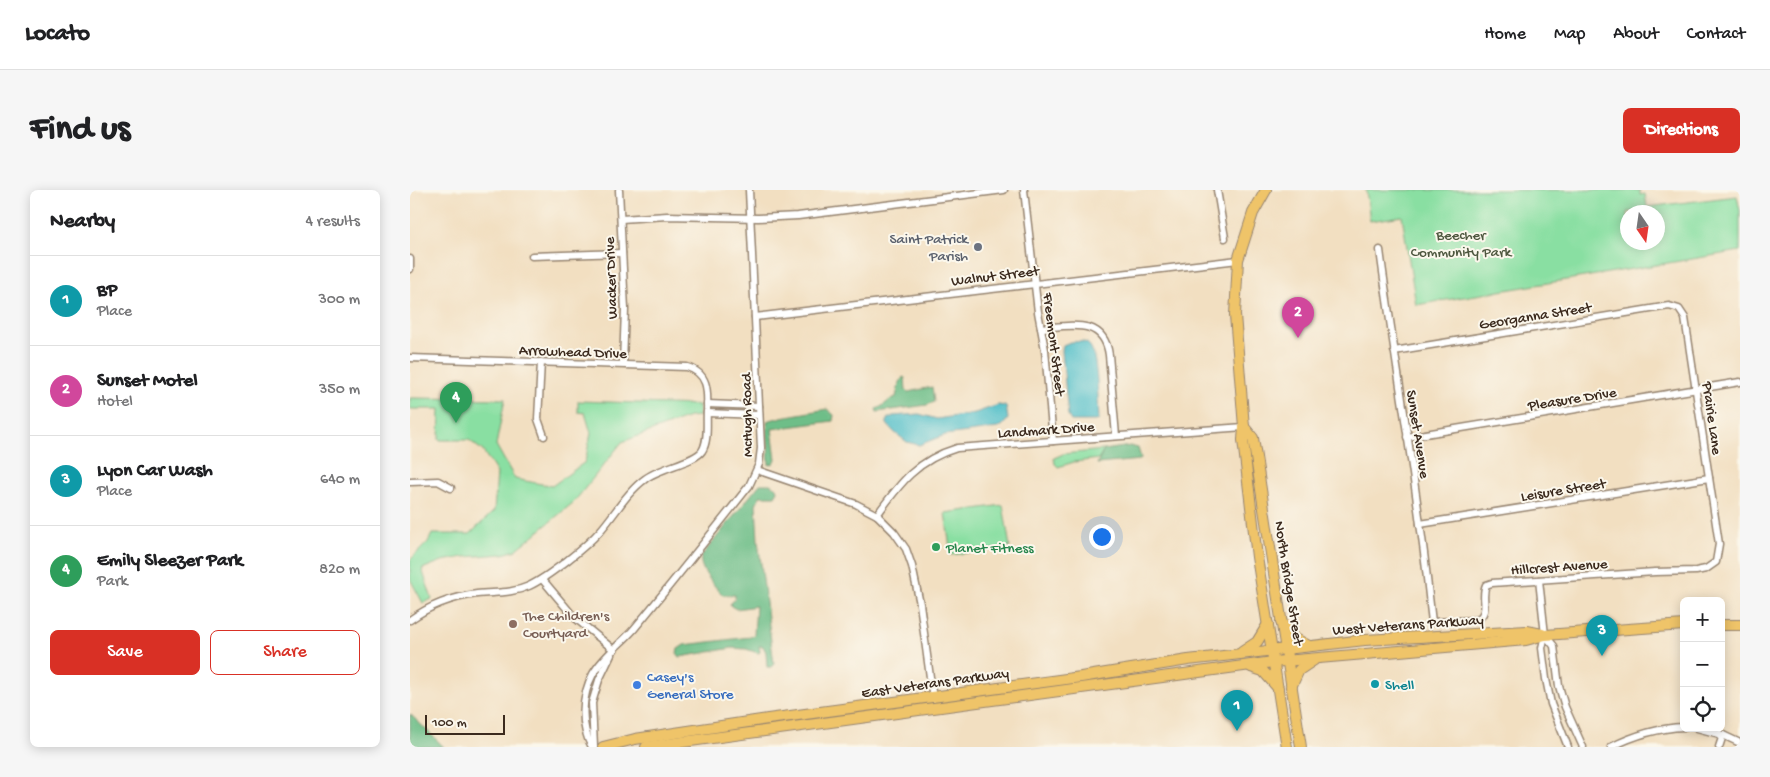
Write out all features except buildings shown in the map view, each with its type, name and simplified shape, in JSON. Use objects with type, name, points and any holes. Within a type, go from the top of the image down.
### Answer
[{"type":"main road","name":"North Bridge Street","points":[[1266,190],[1253,213],[1238,260],[1235,315],[1244,427],[1243,440],[1253,530],[1287,747]]},
{"type":"main road","name":"North Bridge Street","points":[[1244,427],[1253,438],[1301,747]]},
{"type":"main road","points":[[1281,622],[1294,638],[1310,646]]},
{"type":"main road","points":[[1239,653],[1257,642],[1268,624]]},
{"type":"main road","name":"West Veterans Parkway","points":[[1274,662],[1526,640],[1545,635],[1680,625]]},
{"type":"main road","points":[[1725,625],[1740,625]]},
{"type":"main road","name":"West Veterans Parkway","points":[[1272,650],[1389,639],[1527,632],[1545,635]]},
{"type":"main road","name":"East Veterans Parkway","points":[[646,747],[934,703],[1239,653],[1272,650]]},
{"type":"main road","points":[[1291,687],[1299,670],[1316,658]]},
{"type":"main road","name":"East Veterans Parkway","points":[[603,747],[635,739],[768,719],[934,703],[1274,662]]},
{"type":"main road","points":[[1242,666],[1263,671],[1278,688]]},
{"type":"street","name":"Wacker Drive","points":[[619,190],[625,309],[623,364]]},
{"type":"street","name":"McHugh Road","points":[[593,747],[587,738],[584,721],[584,701],[593,674],[632,631],[749,486],[757,470],[761,448],[750,190]]},
{"type":"street","points":[[620,219],[667,216],[751,218],[803,216],[1004,190]]},
{"type":"street","name":"Freemont Street","points":[[1024,190],[1034,283],[1046,357],[1053,441]]},
{"type":"street","points":[[1216,190],[1225,238]]},
{"type":"street","name":"Sunset Avenue","points":[[1380,250],[1420,524],[1432,622]]},
{"type":"street","points":[[532,256],[622,252]]},
{"type":"street","points":[[410,259],[410,269]]},
{"type":"street","name":"Walnut Street","points":[[755,317],[1238,260]]},
{"type":"street","name":"Georganna Street","points":[[1394,351],[1669,306],[1679,309]]},
{"type":"street","name":"Prairie Lane","points":[[1679,309],[1685,318],[1697,391],[1719,544],[1716,562]]},
{"type":"street","points":[[1041,328],[1080,325],[1092,328],[1102,334],[1108,344],[1116,436]]},
{"type":"street","name":"Arrowhead Drive","points":[[410,358],[687,367],[696,370],[702,376],[706,384],[707,404],[705,445],[699,454],[647,477],[636,487],[590,542],[542,578],[515,592],[478,594],[443,603],[410,620]]},
{"type":"street","points":[[541,362],[538,419],[544,436]]},
{"type":"street","name":"Pleasure Drive","points":[[1407,438],[1697,391],[1740,382]]},
{"type":"street","points":[[707,404],[759,406]]},
{"type":"street","points":[[706,413],[759,415]]},
{"type":"street","name":"Landmark Drive","points":[[877,516],[912,471],[938,454],[957,448],[1244,427]]},
{"type":"street","points":[[757,470],[856,504],[877,516],[900,539],[912,566],[922,614],[934,703]]},
{"type":"street","name":"Leisure Street","points":[[1420,524],[1709,478]]},
{"type":"street","points":[[410,482],[438,481],[451,488]]},
{"type":"street","name":"Hillcrest Avenue","points":[[1432,622],[1477,620],[1485,611],[1484,590],[1486,585],[1492,583],[1696,571],[1706,569],[1716,562]]},
{"type":"street","points":[[542,578],[574,618],[614,650]]},
{"type":"street","points":[[1539,580],[1545,635],[1542,648],[1548,688],[1554,711],[1568,747]]},
{"type":"street","points":[[1545,635],[1554,646],[1561,693],[1582,747]]},
{"type":"street","points":[[1611,747],[1647,732],[1680,728]]},
{"type":"street","points":[[1712,732],[1740,743]]},
{"type":"street","points":[[1719,747],[1723,735]]},
{"type":"green space","name":"Beecher Community Park","points":[[1366,190],[1640,190],[1640,195],[1645,194],[1647,205],[1620,205],[1620,250],[1665,250],[1665,205],[1663,205],[1737,196],[1740,211],[1740,251],[1416,305],[1402,216],[1370,221]]},
{"type":"green space","points":[[903,377],[905,378],[906,390],[908,392],[932,387],[934,402],[927,405],[877,412],[876,409],[896,397]]},
{"type":"green space","points":[[410,398],[505,399],[496,445],[515,479],[552,486],[585,462],[591,433],[585,413],[578,412],[578,401],[699,405],[699,416],[689,417],[622,442],[574,502],[516,550],[503,554],[442,561],[422,569],[432,599],[423,603],[410,579],[410,560],[428,542],[432,534],[470,534],[494,511],[497,473],[483,451],[469,440],[439,440],[440,409],[410,409]]},
{"type":"green space","points":[[827,409],[834,415],[833,421],[772,429],[776,459],[774,463],[769,465],[767,421]]},
{"type":"green space","points":[[1130,446],[1138,448],[1140,460],[1097,464],[1104,450]]},
{"type":"green space","points":[[1104,450],[1099,459],[1074,462],[1058,467],[1055,464],[1054,458],[1063,454]]},
{"type":"green space","points":[[760,484],[770,484],[777,488],[778,491],[775,496],[760,496],[756,504],[758,541],[774,664],[771,667],[767,667],[766,652],[763,646],[759,646],[760,652],[758,653],[746,649],[732,648],[680,657],[677,653],[678,649],[684,645],[754,635],[756,606],[736,609],[731,606],[730,604],[735,599],[735,595],[723,595],[720,592],[705,573],[701,559],[703,554]]},
{"type":"green space","points":[[1003,505],[1010,547],[951,555],[945,513]]},
{"type":"green space","points":[[410,714],[444,747],[410,747]]},
{"type":"water","points":[[1070,342],[1085,342],[1092,350],[1096,369],[1099,420],[1071,421],[1068,416],[1062,351],[1063,345]]},
{"type":"water","points":[[998,405],[1006,406],[1008,419],[998,428],[945,435],[919,445],[907,442],[887,424],[887,419],[893,416],[919,414],[937,419],[975,413]]},
{"type":"place","name":"Saint Patrick Parish","points":[[978,247]]},
{"type":"place","name":"Sunset Motel","points":[[1298,338]]},
{"type":"place","name":"Emily Sleezer Park","points":[[456,423]]},
{"type":"place","name":"Planet Fitness","points":[[936,547]]},
{"type":"place","name":"The Children's Courtyard","points":[[513,624]]},
{"type":"place","name":"Lyon Car Wash","points":[[1602,656]]},
{"type":"place","name":"Shell","points":[[1375,684]]},
{"type":"place","name":"Casey's General Store","points":[[637,685]]},
{"type":"place","name":"BP","points":[[1237,731]]}]
